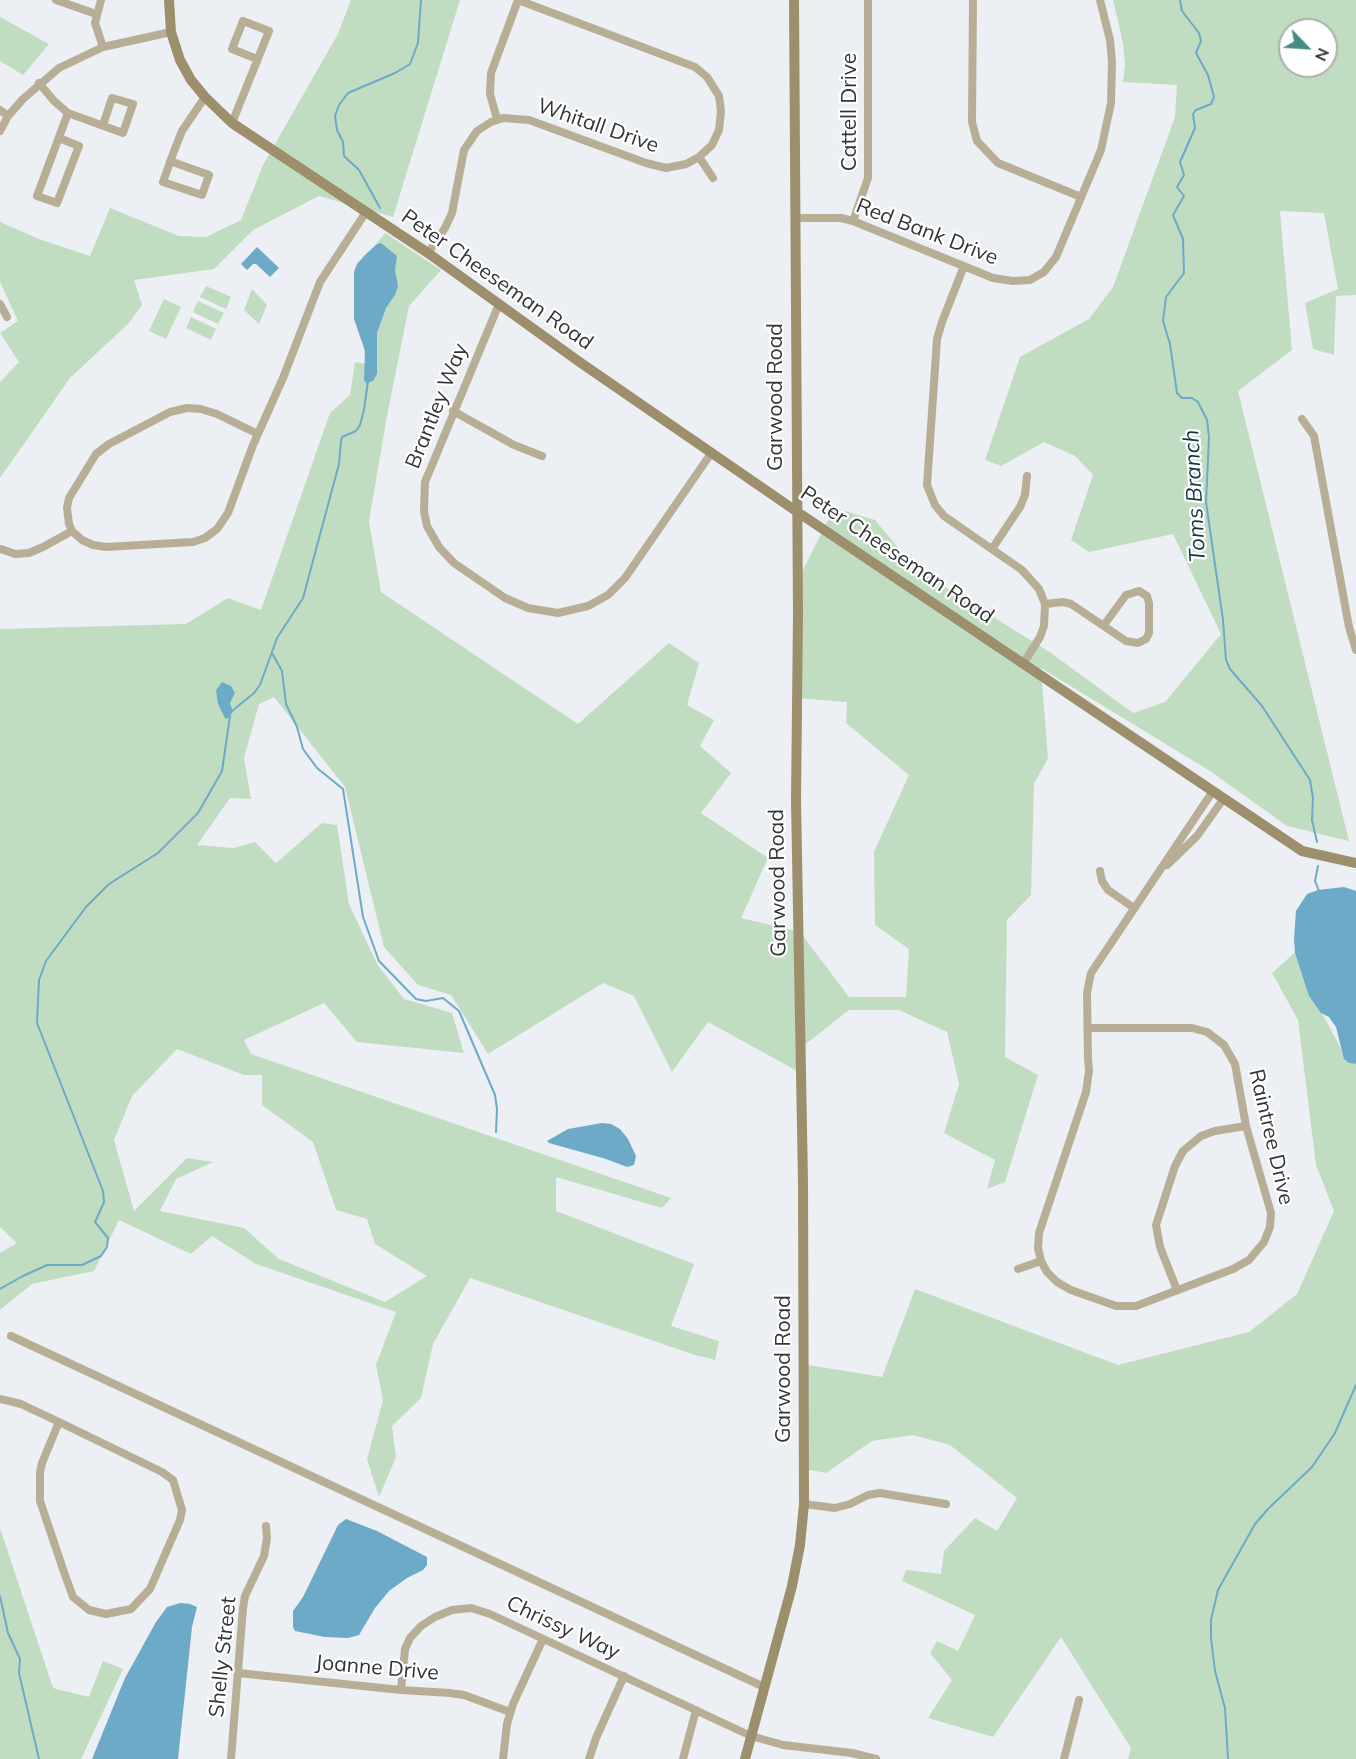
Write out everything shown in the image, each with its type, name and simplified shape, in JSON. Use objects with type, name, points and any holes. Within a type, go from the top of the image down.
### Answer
[{"type":"street","points":[[56,0],[96,14]]},
{"type":"street","points":[[101,0],[96,14],[96,28],[103,47]]},
{"type":"street","name":"Peter Cheeseman Road","points":[[170,0],[171,32],[180,60],[191,80],[205,97],[232,123],[428,253],[796,511],[1302,851],[1356,862]]},
{"type":"street","points":[[428,253],[452,213],[464,150],[477,131],[497,119],[490,94],[491,73],[518,0],[680,60],[701,72],[715,89],[722,111],[717,137],[699,158],[713,178]]},
{"type":"street","name":"Garwood Road","points":[[745,1759],[797,1560],[804,1504],[803,1182],[796,800],[794,0]]},
{"type":"street","name":"Cattell Drive","points":[[853,221],[868,178],[868,0]]},
{"type":"street","points":[[973,0],[972,122],[977,141],[998,163],[1081,197]]},
{"type":"street","name":"Red Bank Drive","points":[[795,218],[841,218],[853,221],[993,278],[1013,282],[1030,280],[1044,272],[1056,257],[1101,150],[1111,103],[1110,40],[1100,0]]},
{"type":"street","points":[[232,123],[269,31],[243,21],[232,49],[257,59]]},
{"type":"street","points":[[0,131],[22,99],[59,68],[103,47],[171,32]]},
{"type":"street","points":[[39,83],[68,113],[123,133],[133,105],[112,98],[103,125]]},
{"type":"street","points":[[170,161],[208,176],[202,195],[163,182],[170,161],[182,131],[205,97]]},
{"type":"street","points":[[0,110],[8,117]]},
{"type":"street","points":[[59,138],[79,146],[57,204],[37,196],[68,113]]},
{"type":"street","name":"Whitall Drive","points":[[497,119],[529,120],[660,167],[679,166],[699,158]]},
{"type":"street","points":[[258,434],[208,411],[188,408],[170,412],[114,441],[93,458],[71,493],[67,503],[67,513],[72,531],[82,540],[100,546],[186,543],[205,538],[217,530],[225,519],[320,282],[366,212]]},
{"type":"street","points":[[964,266],[937,339],[927,481],[934,502],[944,516],[1029,576],[1039,589],[1045,604],[1042,631],[1023,664]]},
{"type":"street","name":"Brantley Way","points":[[499,304],[425,482],[424,511],[430,533],[454,563],[513,602],[543,612],[566,612],[595,603],[614,590],[625,578],[712,452]]},
{"type":"street","points":[[1,308],[7,317]]},
{"type":"street","points":[[453,411],[514,445],[542,456]]},
{"type":"street","points":[[1302,419],[1314,435],[1349,627],[1356,650]]},
{"type":"street","points":[[992,549],[1020,507],[1025,495],[1027,476]]},
{"type":"street","points":[[1,549],[15,554],[29,553],[72,531]]},
{"type":"street","points":[[1045,604],[1057,602],[1071,604],[1130,642],[1138,643],[1144,640],[1150,630],[1147,596],[1139,591],[1126,596],[1104,625]]},
{"type":"street","points":[[1018,1269],[1041,1261],[1038,1241],[1041,1225],[1086,1092],[1089,1071],[1088,993],[1091,973],[1213,791]]},
{"type":"street","points":[[1152,882],[1197,836],[1224,798]]},
{"type":"street","points":[[1100,871],[1102,881],[1108,890],[1134,908]]},
{"type":"street","name":"Raintree Drive","points":[[1041,1261],[1047,1272],[1064,1286],[1116,1306],[1129,1307],[1142,1305],[1242,1264],[1256,1254],[1270,1227],[1271,1213],[1246,1126],[1235,1064],[1229,1050],[1213,1036],[1200,1029],[1184,1027],[1088,1029]]},
{"type":"street","points":[[1177,1290],[1158,1242],[1156,1225],[1175,1166],[1183,1151],[1195,1140],[1215,1131],[1246,1126]]},
{"type":"street","points":[[11,1336],[764,1688]]},
{"type":"street","points":[[0,1399],[21,1404],[59,1422],[162,1472],[173,1480],[182,1510],[180,1520],[150,1589],[131,1609],[106,1614],[89,1610],[73,1596],[40,1501],[42,1462],[59,1422]]},
{"type":"street","points":[[804,1504],[835,1508],[868,1495],[880,1493],[946,1504]]},
{"type":"street","name":"Shelly Street","points":[[231,1759],[243,1608],[245,1596],[264,1556],[266,1526]]},
{"type":"street","name":"Chrissy Way","points":[[401,1690],[405,1649],[410,1638],[421,1626],[435,1617],[452,1610],[471,1608],[490,1614],[751,1736],[783,1744],[852,1753],[876,1759]]},
{"type":"street","points":[[503,1759],[510,1712],[543,1639]]},
{"type":"street","name":"Joanne Drive","points":[[238,1673],[464,1695],[510,1712]]},
{"type":"street","points":[[589,1759],[624,1676]]},
{"type":"street","points":[[1064,1759],[1079,1700]]},
{"type":"street","points":[[683,1759],[696,1710]]},
{"type":"green space","points":[[351,0],[460,0],[393,217],[319,196],[253,230],[214,269],[134,280],[142,305],[128,324],[70,378],[0,478],[0,382],[19,362],[0,333],[18,321],[0,282],[0,222],[39,239],[90,256],[110,208],[179,236],[206,237],[241,220],[263,165],[338,34]]},
{"type":"green space","points":[[1113,0],[1356,0],[1356,295],[1336,296],[1334,355],[1313,349],[1305,303],[1338,289],[1324,213],[1280,211],[1292,350],[1238,391],[1349,841],[1287,826],[1210,771],[1041,668],[1048,758],[1034,784],[1031,895],[1007,920],[1005,1057],[1038,1075],[1005,1182],[987,1189],[995,1160],[944,1133],[959,1084],[947,1032],[899,1010],[849,1010],[802,1047],[801,1073],[708,1022],[672,1072],[634,996],[603,983],[488,1054],[451,995],[418,985],[384,947],[345,787],[274,697],[259,704],[244,758],[251,799],[230,798],[197,845],[234,848],[255,842],[276,863],[322,823],[337,825],[349,904],[377,964],[404,999],[452,1013],[464,1053],[357,1042],[324,1003],[244,1040],[251,1054],[671,1198],[662,1208],[556,1177],[556,1211],[694,1264],[671,1326],[719,1341],[715,1360],[470,1278],[433,1344],[421,1398],[392,1426],[396,1457],[379,1497],[367,1459],[383,1400],[376,1365],[396,1312],[256,1264],[212,1236],[191,1254],[119,1220],[94,1271],[32,1284],[0,1310],[0,1253],[17,1243],[0,1227],[0,629],[186,624],[228,598],[261,610],[330,413],[350,395],[355,362],[366,364],[354,272],[385,233],[441,270],[409,306],[387,416],[369,521],[381,592],[578,724],[669,643],[699,663],[687,705],[714,720],[700,746],[731,773],[701,813],[768,858],[741,918],[800,932],[849,997],[906,997],[909,949],[875,925],[874,852],[909,775],[846,723],[847,702],[794,698],[796,584],[834,508],[875,520],[915,568],[1051,653],[1133,713],[1165,702],[1221,634],[1173,534],[1089,552],[1071,540],[1093,475],[1075,456],[1044,442],[1001,466],[985,460],[1020,357],[1089,319],[1113,287],[1175,117],[1177,85],[1123,82],[1125,64],[1123,43]],"holes":[[[177,1049],[244,1075],[262,1075],[262,1105],[313,1142],[336,1210],[367,1219],[375,1244],[427,1276],[385,1302],[279,1259],[244,1228],[160,1211],[176,1179],[213,1162],[187,1158],[134,1211],[114,1140],[132,1096]]]},
{"type":"green space","points":[[0,17],[49,44],[23,75],[0,61]]},
{"type":"green space","points":[[206,286],[231,297],[226,309],[200,297]]},
{"type":"green space","points":[[252,289],[267,305],[259,324],[244,310]]},
{"type":"green space","points":[[164,299],[181,307],[166,339],[149,331]]},
{"type":"green space","points":[[198,301],[224,313],[218,324],[193,312]]},
{"type":"green space","points":[[191,317],[216,329],[211,340],[186,328]]},
{"type":"green space","points":[[1301,947],[1308,988],[1349,1063],[1356,1064],[1356,1759],[1128,1759],[1131,1748],[1061,1637],[993,1737],[928,1718],[952,1680],[930,1653],[937,1641],[958,1651],[975,1615],[902,1581],[906,1570],[941,1574],[944,1551],[975,1518],[997,1531],[1017,1498],[950,1445],[913,1435],[872,1441],[826,1473],[800,1468],[802,1364],[882,1377],[915,1289],[1118,1365],[1249,1332],[1297,1294],[1334,1211],[1316,1165],[1298,1020],[1272,973]]},
{"type":"green space","points":[[0,1528],[53,1688],[89,1697],[103,1661],[123,1669],[81,1759],[0,1759]]},
{"type":"water","points":[[381,243],[397,256],[395,270],[398,286],[386,308],[377,333],[377,374],[373,381],[366,383],[364,380],[365,351],[354,319],[354,272],[357,264],[365,255]]},
{"type":"water","points":[[257,247],[279,268],[270,277],[256,264],[247,270],[241,264]]},
{"type":"water","points":[[222,682],[231,686],[235,693],[230,703],[233,712],[227,719],[218,704],[216,690]]},
{"type":"water","points":[[1344,887],[1356,891],[1356,1064],[1344,1059],[1336,1027],[1329,1017],[1321,1013],[1309,996],[1295,953],[1294,939],[1296,911],[1307,894],[1318,890]]},
{"type":"water","points":[[602,1123],[611,1124],[620,1129],[628,1139],[636,1156],[634,1165],[627,1167],[547,1141],[568,1129]]},
{"type":"water","points":[[346,1519],[377,1531],[427,1557],[427,1565],[423,1570],[389,1591],[375,1608],[359,1635],[348,1638],[325,1637],[295,1631],[293,1611],[303,1597],[338,1525]]},
{"type":"water","points":[[180,1603],[197,1607],[192,1627],[178,1759],[92,1759],[125,1678],[156,1622],[167,1607]]},
{"type":"waterway","points":[[380,208],[359,170],[344,156],[343,142],[337,130],[335,116],[339,105],[348,93],[410,64],[418,43],[421,0]]},
{"type":"waterway","name":"Toms Branch","points":[[1180,0],[1182,11],[1199,33],[1201,41],[1196,53],[1208,75],[1214,97],[1211,104],[1196,110],[1193,114],[1195,128],[1180,162],[1184,175],[1177,187],[1184,196],[1173,215],[1183,239],[1184,273],[1166,297],[1163,321],[1170,344],[1177,393],[1182,398],[1192,398],[1198,402],[1207,420],[1209,437],[1206,502],[1223,620],[1226,660],[1230,669],[1262,706],[1310,780],[1313,798],[1312,820],[1317,842]]},
{"type":"waterway","points":[[232,711],[260,685],[277,638],[303,598],[339,464],[342,437],[356,431],[360,425],[368,381]]},
{"type":"waterway","points":[[272,653],[282,671],[286,704],[297,727],[303,749],[317,768],[343,789],[363,917],[379,961],[416,999],[426,1001],[443,998],[459,1011],[495,1095],[496,1132]]},
{"type":"waterway","points":[[0,1289],[47,1265],[82,1265],[101,1256],[107,1247],[108,1238],[95,1222],[104,1202],[103,1191],[37,1023],[39,980],[46,961],[86,907],[109,884],[158,853],[198,813],[222,771],[230,716]]},
{"type":"waterway","name":"Toms Branch","points":[[1318,866],[1315,881],[1319,891]]},
{"type":"waterway","name":"Toms Branch","points":[[1228,1759],[1225,1708],[1215,1671],[1211,1638],[1211,1620],[1218,1590],[1255,1524],[1312,1467],[1335,1433],[1356,1385]]},
{"type":"waterway","points":[[0,1596],[8,1633],[20,1659],[19,1673],[39,1759]]}]
